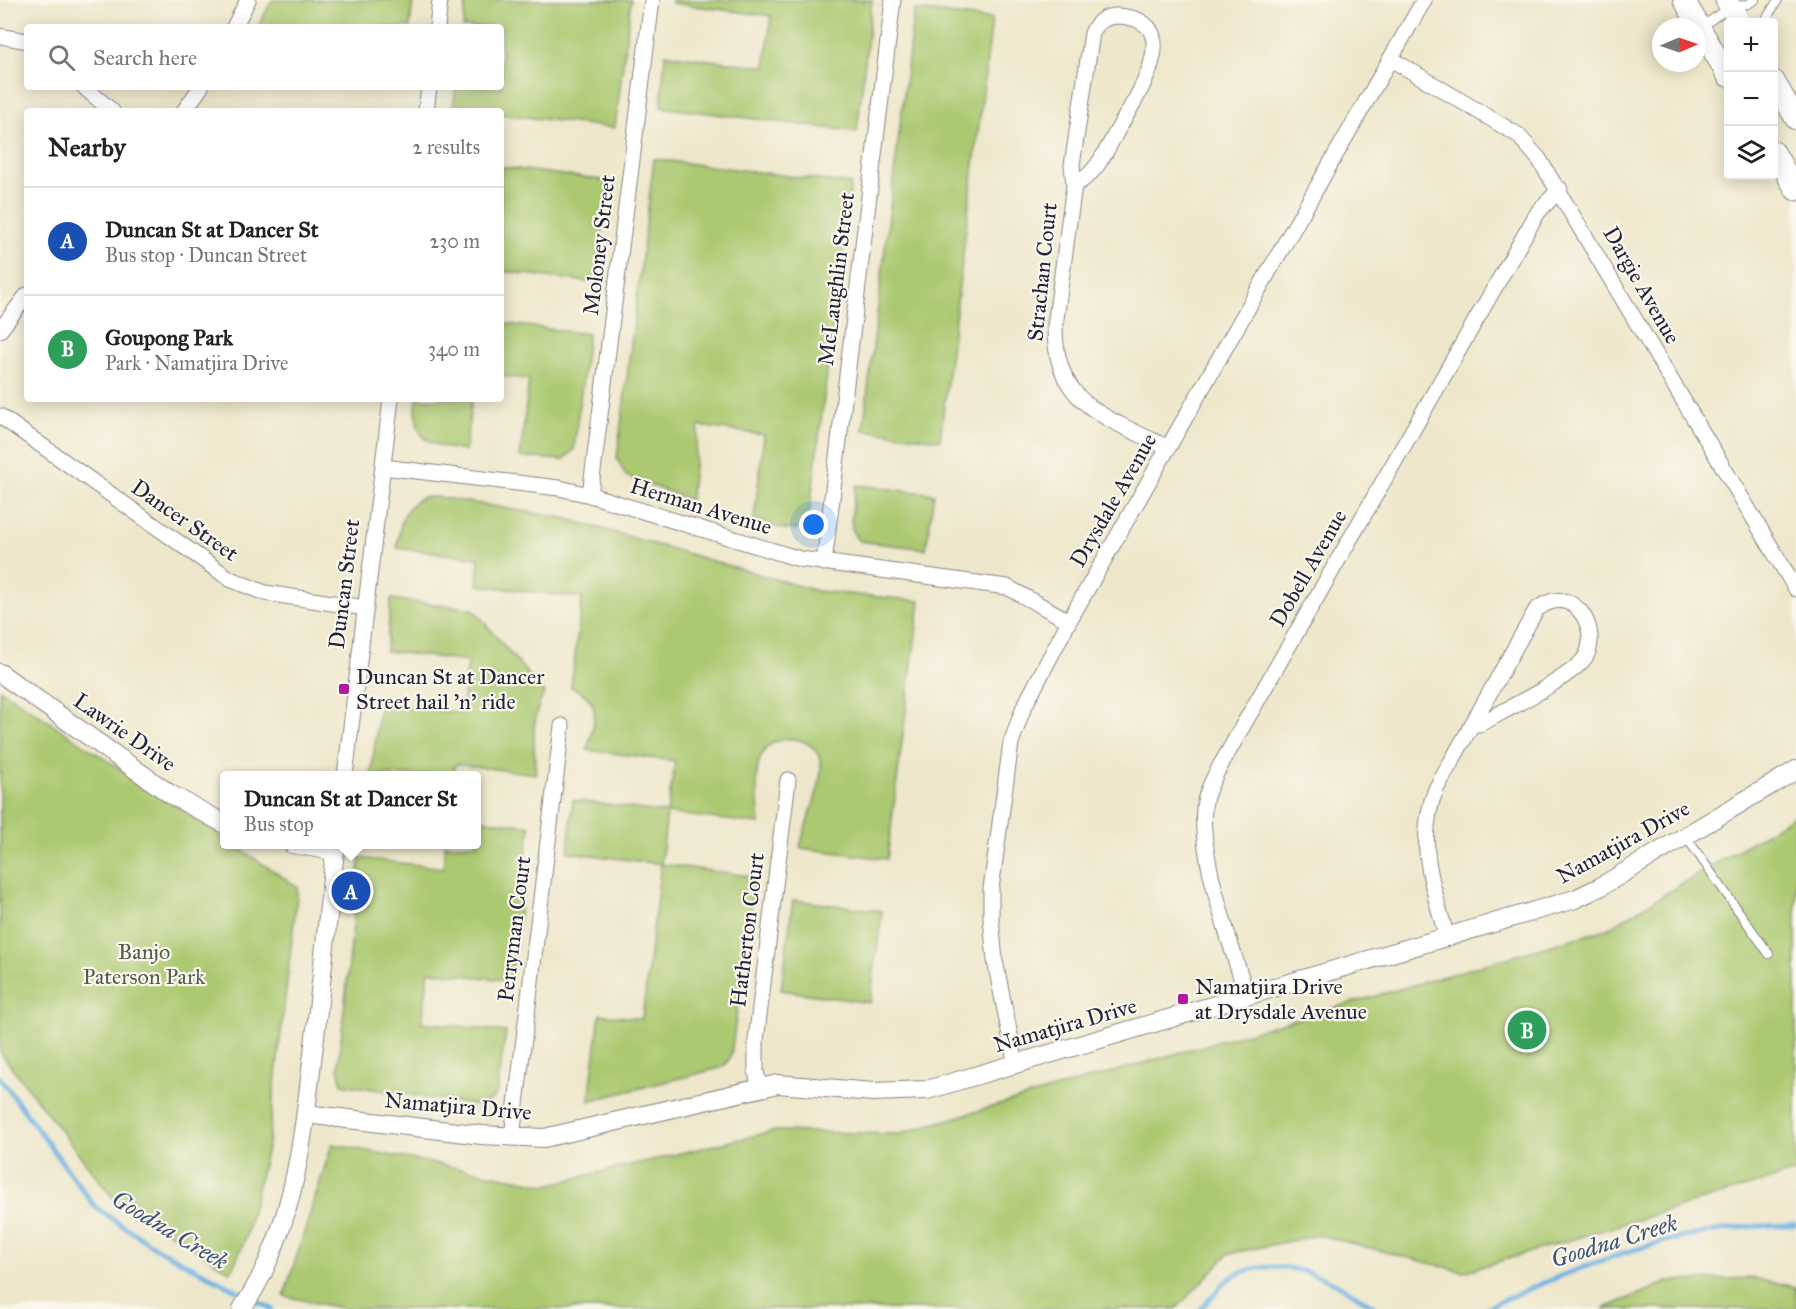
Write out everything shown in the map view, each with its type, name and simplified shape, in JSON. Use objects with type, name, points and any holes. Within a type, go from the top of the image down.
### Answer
[{"type":"main road","points":[[1684,0],[1695,18]]},
{"type":"main road","points":[[1706,38],[1726,72]]},
{"type":"main road","points":[[1778,89],[1796,119]]},
{"type":"main road","points":[[1778,160],[1796,190]]},
{"type":"street","points":[[236,24],[248,0]]},
{"type":"street","points":[[437,24],[440,0]]},
{"type":"street","name":"Moloney Street","points":[[590,495],[652,0]]},
{"type":"street","name":"McLaughlin Street","points":[[824,562],[893,0]]},
{"type":"street","name":"Drysdale Avenue","points":[[1016,1065],[995,961],[991,889],[1011,743],[1023,709],[1070,621],[1424,0]]},
{"type":"street","name":"Strachan Court","points":[[1074,185],[1092,174],[1150,71],[1153,40],[1151,31],[1142,22],[1112,16],[1096,24],[1092,33],[1072,165],[1074,185],[1054,326],[1054,348],[1060,370],[1067,384],[1092,408],[1168,448]]},
{"type":"street","points":[[0,36],[24,40]]},
{"type":"street","name":"Dargie Avenue","points":[[1391,59],[1518,135],[1539,159],[1560,189],[1796,589]]},
{"type":"street","points":[[88,90],[108,108]]},
{"type":"street","points":[[186,108],[199,90]]},
{"type":"street","points":[[426,108],[429,90]]},
{"type":"street","name":"Dobell Avenue","points":[[1247,997],[1207,857],[1203,821],[1206,797],[1243,726],[1532,222],[1560,189]]},
{"type":"street","points":[[0,330],[24,299]]},
{"type":"street","name":"Duncan Street","points":[[346,771],[391,402]]},
{"type":"street","name":"Dancer Street","points":[[0,417],[230,579],[265,593],[366,608]]},
{"type":"street","name":"Herman Avenue","points":[[383,467],[559,488],[590,495],[776,553],[824,562],[1007,587],[1070,621]]},
{"type":"street","points":[[1447,938],[1428,872],[1426,823],[1436,789],[1536,610],[1545,602],[1556,599],[1569,601],[1581,611],[1587,625],[1589,639],[1587,655],[1575,667],[1545,687],[1480,724],[1473,724]]},
{"type":"street","name":"Lawrie Drive","points":[[0,673],[170,794],[220,821]]},
{"type":"street","name":"Perryman Court","points":[[512,1137],[562,726]]},
{"type":"street","name":"Namatjira Drive","points":[[306,1114],[512,1137],[544,1138],[569,1134],[759,1086],[796,1084],[856,1091],[911,1092],[1016,1065],[1575,899],[1796,770]]},
{"type":"street","name":"Hatherton Court","points":[[759,1086],[756,1071],[756,1040],[788,780]]},
{"type":"street","points":[[242,1309],[275,1247],[289,1205],[306,1114],[336,849]]},
{"type":"lane","points":[[1706,23],[1732,7],[1755,0]]},
{"type":"lane","points":[[1767,18],[1778,0]]},
{"type":"lane","points":[[1686,836],[1769,954]]},
{"type":"green space","points":[[272,0],[413,0],[410,24],[260,24]]},
{"type":"green space","points":[[466,0],[631,0],[615,128],[504,114],[504,108],[453,108],[456,90],[504,90],[504,24],[463,24]]},
{"type":"green space","points":[[672,0],[872,0],[857,132],[661,107],[665,54],[765,67],[771,16],[672,3]]},
{"type":"green space","points":[[914,10],[992,19],[940,440],[863,430]]},
{"type":"green space","points":[[654,159],[851,184],[809,516],[805,524],[799,528],[785,529],[754,519],[764,435],[699,426],[690,500],[626,476],[617,458]]},
{"type":"green space","points":[[504,167],[609,181],[595,283],[504,271]]},
{"type":"green space","points":[[504,323],[588,334],[574,450],[563,460],[520,457],[529,379],[504,376]]},
{"type":"green space","points":[[417,402],[472,402],[465,451],[441,446],[425,439],[417,424]]},
{"type":"green space","points":[[856,485],[934,494],[926,549],[859,541],[851,522]]},
{"type":"green space","points":[[423,497],[437,497],[564,518],[817,591],[920,601],[887,859],[800,848],[820,780],[821,769],[816,751],[803,741],[794,739],[777,741],[770,745],[760,759],[757,797],[760,824],[667,813],[675,761],[587,750],[594,721],[593,705],[582,693],[571,687],[582,598],[477,585],[479,558],[397,548],[406,512]]},
{"type":"green space","points":[[391,599],[473,609],[544,693],[535,723],[536,774],[455,764],[454,771],[372,771],[380,703],[461,713],[468,661],[386,651]]},
{"type":"green space","name":"Banjo Paterson Park","points":[[0,689],[220,836],[220,849],[240,849],[298,887],[268,1144],[245,1240],[231,1272],[112,1197],[0,1052]]},
{"type":"green space","points":[[573,800],[667,813],[661,864],[568,852]]},
{"type":"green space","points":[[1796,815],[1796,1172],[1464,1272],[1319,1235],[1228,1254],[1176,1309],[345,1309],[284,1296],[332,1144],[547,1185],[774,1131],[898,1134],[1607,929]]},
{"type":"green space","points":[[481,820],[530,826],[511,981],[429,971],[422,1022],[506,1032],[497,1091],[493,1098],[481,1106],[342,1084],[338,1069],[360,858],[443,868],[445,849],[481,849]]},
{"type":"green space","points":[[661,864],[755,877],[731,1055],[727,1063],[720,1068],[589,1101],[600,1014],[642,1019]]},
{"type":"green space","points":[[793,900],[882,911],[870,1003],[781,990]]},
{"type":"green space","points":[[1753,1278],[1796,1287],[1796,1309],[1603,1309],[1670,1281]]},
{"type":"waterway","name":"Goodna Creek","points":[[0,1078],[95,1207],[156,1248],[272,1309]]},
{"type":"waterway","name":"Goodna Creek","points":[[1484,1309],[1521,1292],[1636,1249],[1715,1231],[1755,1226],[1796,1225]]},
{"type":"waterway","name":"Goodna Creek","points":[[1201,1309],[1236,1274],[1260,1268],[1278,1267],[1313,1274],[1330,1281],[1377,1309]]},
{"type":"place","name":"Duncan St at Dancer Street hail 'n' ride","points":[[344,689]]},
{"type":"place","name":"Duncan St at Dancer St","points":[[351,891]]},
{"type":"place","name":"Namatjira Drive at Drysdale Avenue","points":[[1183,999]]},
{"type":"place","name":"Goupong Park","points":[[1527,1030]]}]
